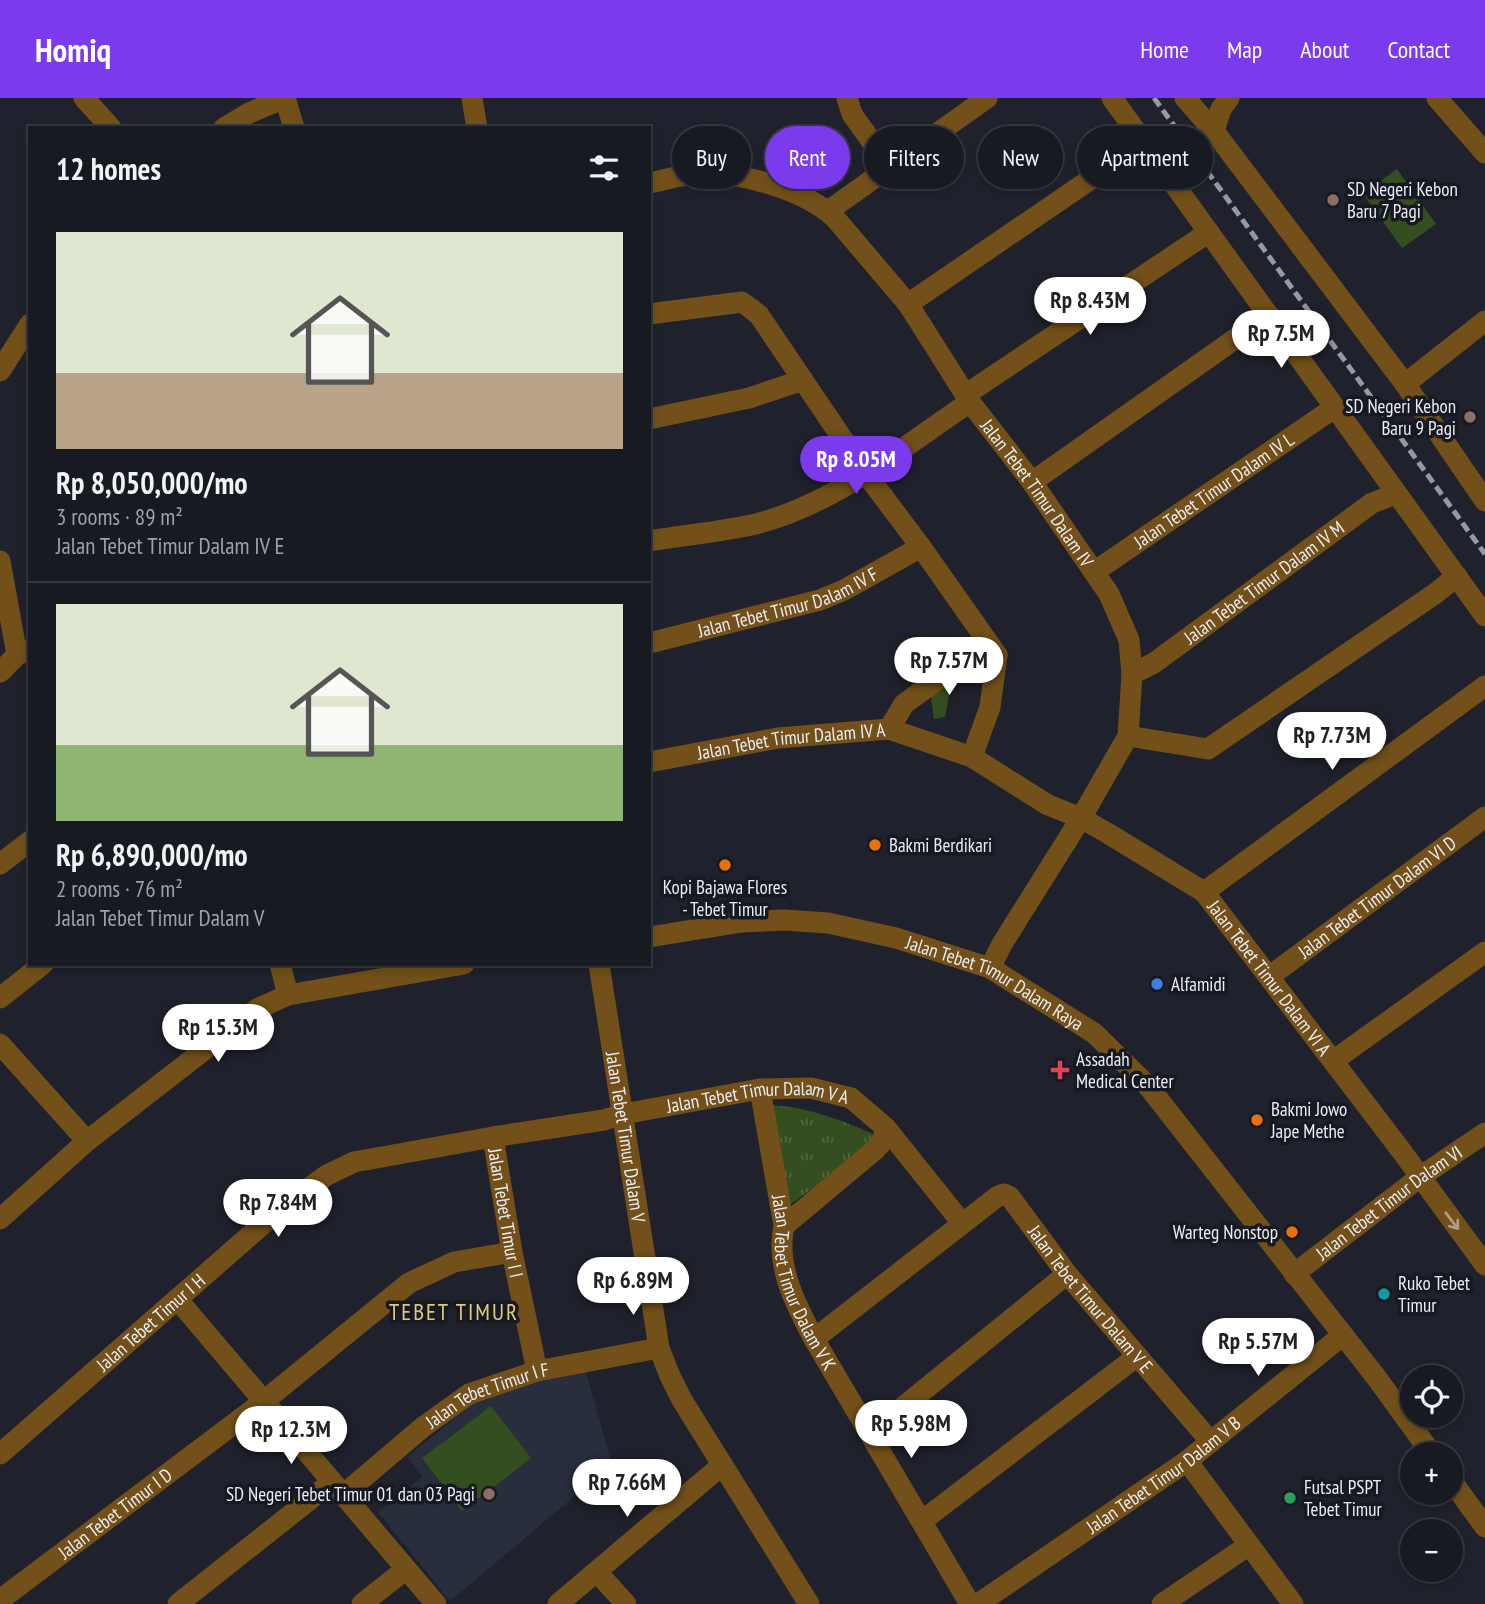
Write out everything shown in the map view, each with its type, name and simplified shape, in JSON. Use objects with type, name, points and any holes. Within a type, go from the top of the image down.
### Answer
[{"type":"street","points":[[83,98],[109,126]]},
{"type":"street","points":[[227,126],[248,113],[285,98],[293,126]]},
{"type":"street","points":[[472,98],[477,126]]},
{"type":"street","points":[[847,98],[852,114],[864,131]]},
{"type":"street","points":[[947,126],[987,98]]},
{"type":"street","points":[[1112,98],[1133,126]]},
{"type":"street","points":[[1185,98],[1214,131],[1405,384],[1485,501]]},
{"type":"street","points":[[1214,131],[1221,108],[1229,98]]},
{"type":"street","points":[[1437,98],[1485,153]]},
{"type":"street","name":"Jalan Tebet Timur Dalam IV","points":[[651,183],[702,173],[761,181],[787,189],[828,211],[908,304],[967,399],[1032,482],[1110,594],[1121,617],[1129,640],[1132,674],[1128,736],[990,968]]},
{"type":"street","points":[[828,211],[864,184]]},
{"type":"street","points":[[908,304],[1077,188]]},
{"type":"street","points":[[1178,189],[1485,617]]},
{"type":"street","points":[[651,541],[755,524],[800,509],[867,475],[967,399],[1209,232]]},
{"type":"street","points":[[651,314],[743,302],[759,316],[867,475],[997,654],[990,708],[972,757]]},
{"type":"street","points":[[1032,482],[1269,315]]},
{"type":"street","points":[[1405,384],[1485,321]]},
{"type":"street","points":[[0,371],[28,327]]},
{"type":"street","points":[[651,419],[749,398],[803,380]]},
{"type":"street","name":"Jalan Tebet Timur Dalam IV L","points":[[1094,572],[1334,408]]},
{"type":"street","name":"Jalan Tebet Timur Dalam IV M","points":[[1132,674],[1154,663],[1372,503],[1396,494]]},
{"type":"street","name":"Jalan Tebet Timur Dalam IV F","points":[[651,642],[820,600],[844,590],[921,547]]},
{"type":"street","points":[[0,561],[24,652],[0,672]]},
{"type":"street","points":[[1128,736],[1208,749],[1457,576]]},
{"type":"street","points":[[889,729],[904,704],[937,680],[997,654]]},
{"type":"street","points":[[1204,892],[1485,686]]},
{"type":"street","name":"Jalan Tebet Timur Dalam IV A","points":[[651,762],[778,738],[889,729],[972,757],[1048,804],[1081,818]]},
{"type":"street","name":"Jalan Tebet Timur Dalam VI D","points":[[1270,976],[1485,817]]},
{"type":"street","name":"Jalan Tebet Timur Dalam VI A","points":[[1081,818],[1204,892],[1270,976],[1485,1265]]},
{"type":"street","points":[[0,864],[28,843]]},
{"type":"street","name":"Jalan Tebet Timur Dalam Raya","points":[[651,937],[742,922],[784,920],[828,923],[896,937],[990,968],[1094,1034],[1148,1086],[1423,1442]]},
{"type":"street","points":[[1333,1061],[1485,952]]},
{"type":"street","points":[[0,998],[40,966]]},
{"type":"street","points":[[281,966],[288,995]]},
{"type":"street","points":[[0,1219],[87,1141],[257,1009],[288,995],[451,966]]},
{"type":"street","name":"Jalan Tebet Timur Dalam V","points":[[599,966],[659,1348],[676,1388],[721,1466],[809,1604]]},
{"type":"street","points":[[0,1044],[87,1141]]},
{"type":"street","name":"Jalan Tebet Timur Dalam V A","points":[[624,1114],[760,1089],[811,1088],[851,1098],[886,1128],[962,1223]]},
{"type":"street","name":"Jalan Tebet Timur Dalam V K","points":[[760,1089],[784,1226],[781,1238],[792,1296],[814,1339],[971,1604]]},
{"type":"street","name":"Jalan Tebet Timur I H","points":[[0,1454],[278,1211],[327,1175],[354,1162],[604,1120],[624,1114]]},
{"type":"street","points":[[784,1226],[876,1149],[882,1142],[886,1128]]},
{"type":"street","name":"Jalan Tebet Timur Dalam VI","points":[[1294,1274],[1420,1177],[1485,1133]]},
{"type":"street","name":"Jalan Tebet Timur I I","points":[[493,1137],[512,1252],[537,1371]]},
{"type":"street","name":"Jalan Tebet Timur Dalam V E","points":[[962,1223],[998,1196],[1004,1194],[1010,1197],[1067,1274],[1210,1442]]},
{"type":"street","points":[[814,1339],[962,1223]]},
{"type":"street","name":"Jalan Tebet Timur I D","points":[[0,1600],[264,1401],[409,1283],[454,1262],[512,1252]]},
{"type":"street","points":[[871,1433],[1067,1274]]},
{"type":"street","points":[[178,1300],[436,1604]]},
{"type":"street","name":"Jalan Tebet Timur Dalam V B","points":[[978,1604],[1186,1461],[1343,1335]]},
{"type":"street","name":"Jalan Tebet Timur I F","points":[[178,1604],[468,1394],[537,1371],[659,1348]]},
{"type":"street","points":[[922,1521],[1136,1357]]},
{"type":"street","points":[[1186,1461],[1293,1604]]},
{"type":"street","points":[[558,1604],[721,1466]]},
{"type":"street","points":[[1463,1497],[1485,1527]]},
{"type":"street","points":[[1162,1604],[1249,1545]]},
{"type":"street","points":[[362,1604],[406,1569]]},
{"type":"street","points":[[597,1572],[626,1604]]},
{"type":"shaded area","name":"SD Negeri Tebet Timur 01 dan 03 Pagi","points":[[585,1368],[612,1465],[450,1601],[378,1512],[423,1476],[407,1457],[480,1398]]},
{"type":"green space","points":[[1397,169],[1436,224],[1402,248],[1363,194]]},
{"type":"green space","points":[[951,684],[945,717],[934,719],[930,690]]},
{"type":"green space","points":[[768,1105],[826,1116],[882,1138],[788,1206]]},
{"type":"green space","points":[[491,1406],[531,1458],[462,1511],[422,1458]]},
{"type":"railway","points":[[1154,98],[1485,554]]},
{"type":"place","name":"SD Negeri Kebon Baru 7 Pagi","points":[[1333,200]]},
{"type":"place","name":"SD Negeri Kebon Baru 9 Pagi","points":[[1470,417]]},
{"type":"place","name":"Bakmi Berdikari","points":[[875,845]]},
{"type":"place","name":"Kopi Bajawa Flores - Tebet Timur","points":[[725,865]]},
{"type":"place","name":"Alfamidi","points":[[1157,984]]},
{"type":"place","name":"Assadah Medical Center","points":[[1060,1070]]},
{"type":"place","name":"Bakmi Jowo Jape Methe","points":[[1257,1120]]},
{"type":"place","name":"Warteg Nonstop","points":[[1292,1232]]},
{"type":"place","name":"Ruko Tebet Timur","points":[[1384,1294]]},
{"type":"place","name":"SD Negeri Tebet Timur 01 dan 03 Pagi","points":[[489,1494]]},
{"type":"place","name":"Futsal PSPT Tebet Timur","points":[[1290,1498]]},
{"type":"district","name":"TEBET TIMUR","points":[[454,1312]]}]
